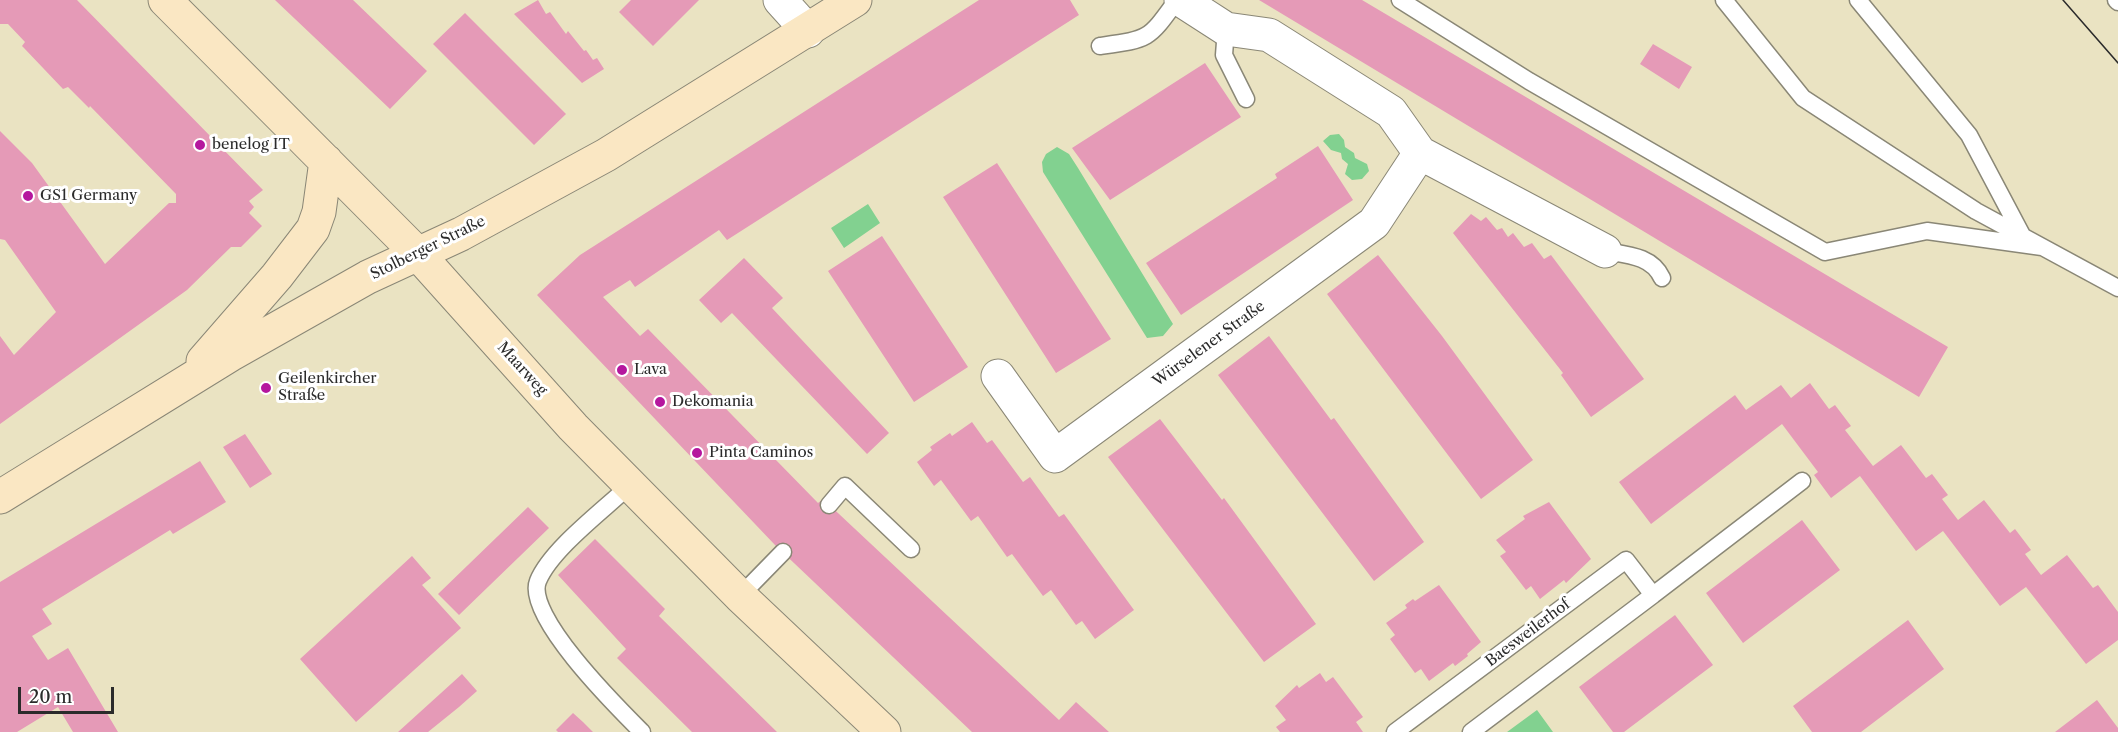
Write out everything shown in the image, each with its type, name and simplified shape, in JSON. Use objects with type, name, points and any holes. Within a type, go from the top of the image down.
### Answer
[{"type":"street","name":"Maarweg","points":[[165,0],[417,253],[573,427],[740,596],[884,732]]},
{"type":"street","points":[[780,0],[808,31]]},
{"type":"street","name":"Stolberger Straße","points":[[0,497],[183,384],[368,277],[461,234],[606,155],[855,0]]},
{"type":"street","points":[[1179,0],[1226,29],[1269,35],[1391,112],[1420,153],[1605,251]]},
{"type":"street","name":"Würselener Straße","points":[[998,376],[1055,456],[1374,223],[1420,153]]},
{"type":"street","points":[[183,384],[277,276],[313,229],[319,212],[326,161]]},
{"type":"lane","points":[[1100,46],[1141,40],[1155,30],[1179,0]]},
{"type":"lane","points":[[1400,0],[1528,81],[1825,252],[1927,231],[2042,247]]},
{"type":"lane","points":[[1724,0],[1803,98],[1947,194],[2118,288]]},
{"type":"lane","points":[[1858,0],[1970,135],[2024,237]]},
{"type":"lane","points":[[1226,29],[1224,55],[1246,99]]},
{"type":"lane","points":[[1605,251],[1637,257],[1656,266],[1662,278]]},
{"type":"lane","points":[[1471,732],[1802,481]]},
{"type":"lane","points":[[630,485],[544,568],[537,584],[539,607],[562,642],[597,686],[642,732]]},
{"type":"lane","points":[[830,505],[845,486],[911,549]]},
{"type":"lane","points":[[740,596],[783,552]]},
{"type":"lane","name":"Baesweilerhof","points":[[1395,732],[1626,560],[1653,595]]},
{"type":"green space","points":[[1339,134],[1344,140],[1345,147],[1354,153],[1355,158],[1367,164],[1369,171],[1362,179],[1352,180],[1345,174],[1348,164],[1342,159],[1341,153],[1331,150],[1323,141],[1330,135]]},
{"type":"green space","points":[[1057,147],[1069,154],[1173,324],[1163,336],[1147,338],[1043,172],[1042,162],[1046,154]]},
{"type":"green space","points":[[868,204],[880,223],[844,248],[831,228]]},
{"type":"green space","points":[[1537,710],[1553,732],[1507,732]]},
{"type":"building","points":[[0,0],[77,0],[263,190],[249,201],[254,207],[249,213],[262,226],[241,247],[231,247],[187,290],[0,424],[0,336],[14,355],[56,312],[5,240],[0,239],[0,131],[32,163],[105,264],[169,203],[176,203],[176,194],[90,106],[89,108],[68,87],[63,89],[22,46],[25,42],[8,24],[0,24]]},
{"type":"building","points":[[275,0],[353,0],[427,71],[390,109]]},
{"type":"building","points":[[538,0],[546,14],[550,12],[566,34],[568,31],[593,60],[597,58],[604,69],[582,83],[514,14]]},
{"type":"building","points":[[631,0],[699,0],[653,46],[619,12]]},
{"type":"building","points":[[979,0],[1070,0],[1079,15],[727,240],[719,230],[635,287],[630,280],[603,297],[640,336],[648,329],[818,503],[823,499],[1059,720],[1076,702],[1109,732],[972,732],[775,545],[537,295],[580,255]]},
{"type":"building","points":[[1259,0],[1362,0],[1948,347],[1919,397]]},
{"type":"building","points":[[465,13],[566,114],[534,145],[433,44]]},
{"type":"building","points":[[1653,44],[1692,67],[1679,89],[1640,64]]},
{"type":"building","points":[[1205,63],[1241,117],[1110,200],[1072,148]]},
{"type":"building","points":[[1318,146],[1353,200],[1181,315],[1146,263],[1277,178],[1275,174]]},
{"type":"building","points":[[997,163],[1111,339],[1056,373],[943,197]]},
{"type":"building","points":[[1471,214],[1481,221],[1486,217],[1497,230],[1502,228],[1508,237],[1513,233],[1524,247],[1532,243],[1544,259],[1551,255],[1644,379],[1591,417],[1561,375],[1563,373],[1453,233]]},
{"type":"building","points":[[882,236],[968,367],[914,402],[828,271]]},
{"type":"building","points":[[1378,255],[1442,336],[1533,460],[1481,499],[1327,294]]},
{"type":"building","points":[[744,258],[783,298],[772,308],[889,433],[867,454],[732,313],[721,323],[699,300]]},
{"type":"building","points":[[1269,336],[1331,420],[1334,418],[1424,542],[1374,581],[1218,375]]},
{"type":"building","points":[[1810,383],[1829,409],[1835,405],[1851,426],[1845,430],[1873,466],[1901,445],[1926,478],[1932,474],[1948,495],[1942,499],[1958,520],[1984,500],[2010,533],[2015,529],[2031,550],[2025,554],[2041,575],[2067,555],[2093,588],[2098,585],[2118,612],[2118,640],[2086,664],[2026,587],[2000,606],[1943,531],[1916,551],[1860,476],[1831,498],[1814,475],[1818,472],[1782,424],[1651,524],[1619,482],[1735,395],[1746,410],[1781,385],[1791,398]]},
{"type":"building","points":[[1160,419],[1222,500],[1224,498],[1316,624],[1264,662],[1108,457]]},
{"type":"building","points":[[972,422],[987,443],[992,440],[1023,482],[1030,477],[1059,517],[1064,514],[1134,610],[1095,639],[1082,621],[1076,625],[1051,590],[1043,596],[1012,554],[1007,557],[978,516],[971,521],[941,480],[934,486],[917,462],[932,450],[930,447],[950,433],[952,436]]},
{"type":"building","points":[[245,434],[272,474],[250,488],[223,447]]},
{"type":"building","points":[[200,461],[226,502],[173,534],[170,530],[42,609],[52,624],[32,636],[48,660],[68,648],[118,732],[73,732],[58,707],[17,732],[0,732],[0,582]]},
{"type":"building","points":[[1549,502],[1591,559],[1566,583],[1564,580],[1540,599],[1531,586],[1526,590],[1500,556],[1506,552],[1496,540],[1525,519],[1523,516]]},
{"type":"building","points":[[528,507],[549,528],[459,615],[438,594]]},
{"type":"building","points":[[1802,520],[1840,570],[1743,643],[1706,593]]},
{"type":"building","points":[[595,539],[665,609],[659,616],[777,732],[692,732],[617,658],[626,649],[558,575]]},
{"type":"building","points":[[412,556],[431,578],[422,585],[461,628],[356,722],[300,659]]},
{"type":"building","points":[[1439,585],[1481,642],[1455,666],[1453,663],[1429,681],[1421,669],[1415,673],[1390,639],[1395,635],[1386,623],[1407,608],[1405,605],[1413,599],[1415,601]]},
{"type":"building","points":[[1675,615],[1713,665],[1624,732],[1613,732],[1579,687]]},
{"type":"building","points":[[1908,620],[1944,669],[1861,732],[1812,732],[1793,706]]},
{"type":"building","points":[[1320,673],[1326,682],[1333,677],[1363,717],[1356,722],[1363,732],[1280,732],[1276,727],[1286,720],[1275,706],[1297,685],[1299,688]]},
{"type":"building","points":[[462,674],[477,691],[428,732],[398,732]]},
{"type":"building","points":[[2097,700],[2118,728],[2118,732],[2055,732]]},
{"type":"building","points":[[573,713],[593,732],[558,732],[556,730]]},
{"type":"tram line","points":[[2063,0],[2118,63]]},
{"type":"place","name":"benelog IT","points":[[200,145]]},
{"type":"place","name":"GS1 Germany","points":[[28,196]]},
{"type":"place","name":"Lava","points":[[622,370]]},
{"type":"place","name":"Geilenkircher Straße","points":[[266,388]]},
{"type":"place","name":"Dekomania","points":[[660,402]]},
{"type":"place","name":"Pinta Caminos","points":[[697,453]]}]
